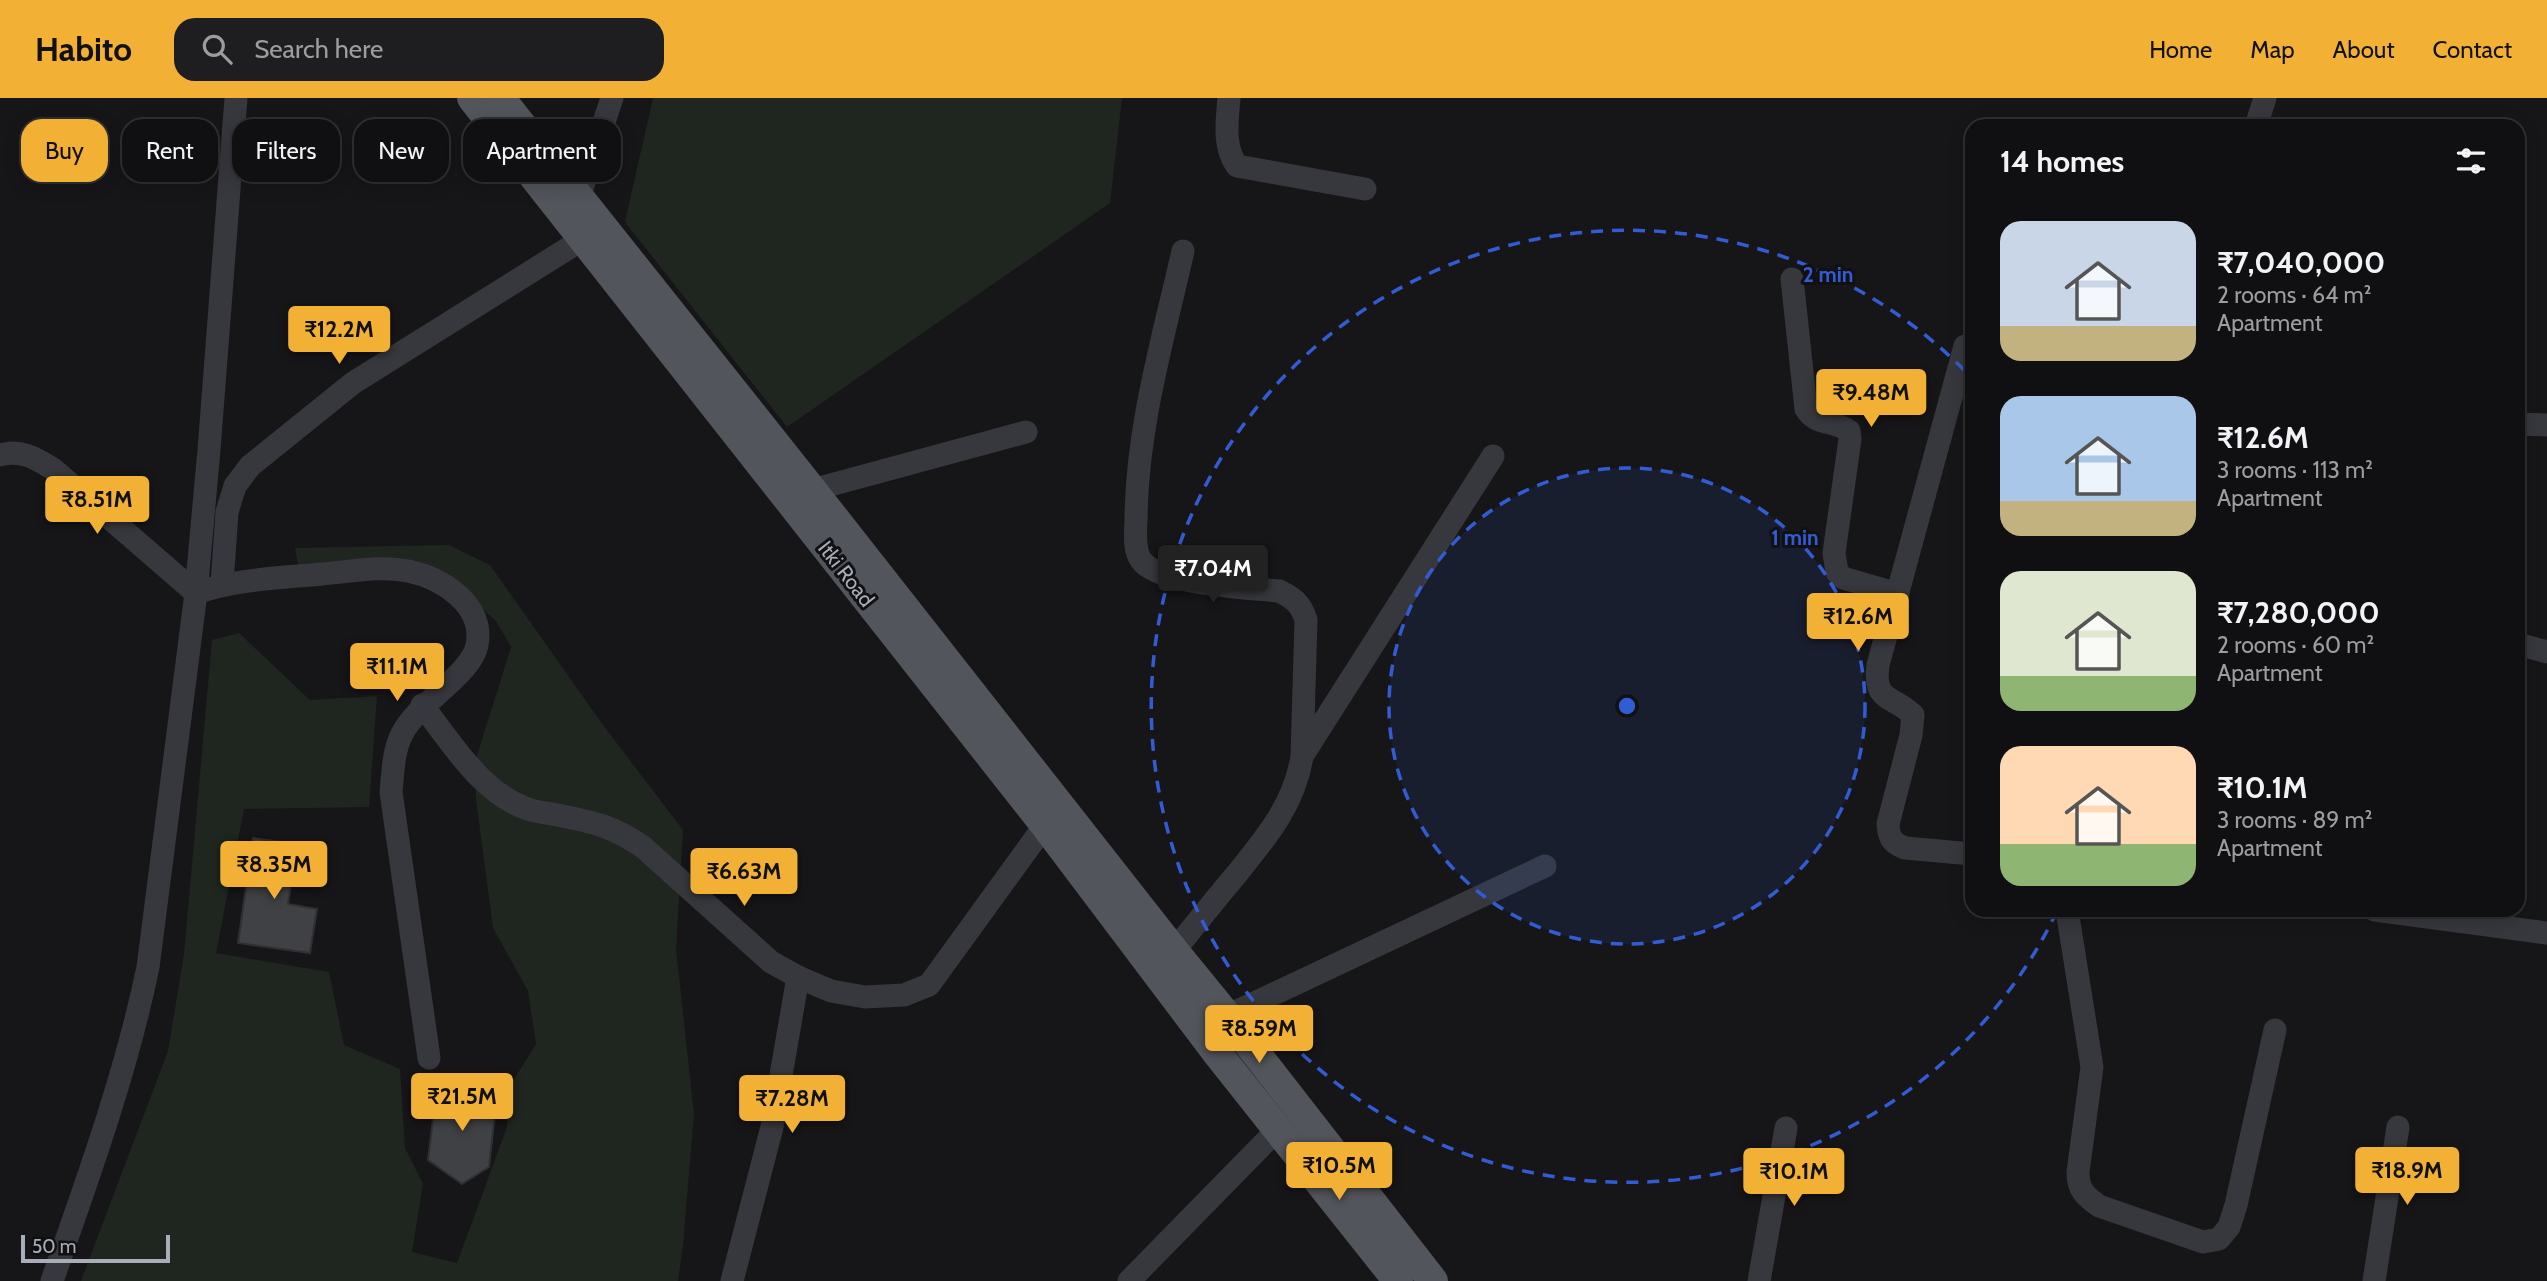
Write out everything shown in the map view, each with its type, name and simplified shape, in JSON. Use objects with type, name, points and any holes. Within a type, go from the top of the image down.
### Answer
[{"type":"main road","name":"Itki Road","points":[[471,98],[578,220],[1045,825],[1217,1053],[1398,1281]]},
{"type":"main road","points":[[500,98],[578,220],[812,489],[1433,1281]]},
{"type":"street","points":[[52,1281],[123,1070],[148,967],[196,593],[236,98]]},
{"type":"street","points":[[222,584],[227,512],[235,486],[250,466],[353,383],[578,220],[612,98]]},
{"type":"street","points":[[1229,98],[1227,139],[1229,155],[1237,166],[1365,189]]},
{"type":"street","points":[[2258,119],[2265,98]]},
{"type":"street","points":[[1174,951],[1265,840],[1283,813],[1299,775],[1302,756],[1306,620],[1302,607],[1292,597],[1279,591],[1177,579],[1141,561],[1136,545],[1136,479],[1144,424],[1183,251]]},
{"type":"street","points":[[1792,279],[1806,410],[1811,418],[1841,425],[1849,431],[1834,553],[1837,572],[1843,578],[1898,594]]},
{"type":"street","points":[[1965,346],[1876,679],[1886,699],[1907,709],[1913,715],[1913,725],[1888,824],[1889,836],[1895,844],[1905,848],[1965,852]]},
{"type":"street","points":[[2525,424],[2547,425]]},
{"type":"street","points":[[812,489],[1026,432]]},
{"type":"street","points":[[0,455],[13,452],[34,457],[53,469],[196,593]]},
{"type":"street","points":[[1302,756],[1493,456]]},
{"type":"street","points":[[196,593],[222,584],[377,569],[407,571],[436,580],[460,596],[475,619],[477,646],[465,668],[422,705],[402,734],[393,762],[391,792],[429,1058]]},
{"type":"street","points":[[2525,646],[2547,652]]},
{"type":"street","points":[[422,705],[482,780],[503,796],[526,808],[596,822],[621,832],[643,847],[771,962],[798,977],[831,990],[865,997],[904,995],[929,985],[1045,825]]},
{"type":"street","points":[[1236,1028],[1545,866]]},
{"type":"street","points":[[2068,917],[2092,1068],[2078,1186],[2085,1196],[2099,1206],[2203,1242],[2219,1239],[2229,1227],[2236,1205],[2275,1030]]},
{"type":"street","points":[[2427,917],[2547,933]]},
{"type":"street","points":[[732,1281],[772,1127],[798,977]]},
{"type":"street","points":[[1129,1281],[1269,1119]]},
{"type":"street","points":[[2374,1281],[2398,1127]]},
{"type":"street","points":[[1759,1281],[1786,1128]]},
{"type":"shaded area","points":[[653,98],[1122,98],[1110,203],[787,427],[625,222]]},
{"type":"shaded area","points":[[449,545],[490,565],[603,725],[683,830],[676,949],[694,1114],[678,1281],[81,1281],[168,1051],[184,954],[212,640],[239,633],[310,700],[377,696],[369,807],[244,809],[216,953],[329,972],[344,1045],[400,1069],[405,1148],[423,1184],[412,1252],[457,1263],[507,1127],[513,1081],[536,1044],[528,991],[493,928],[476,799],[475,762],[511,647],[496,621],[447,578],[300,573],[295,548]]},
{"type":"building","points":[[253,838],[297,844],[288,904],[317,909],[310,953],[238,943]]},
{"type":"building","points":[[437,1087],[497,1095],[489,1167],[462,1184],[428,1160]]}]
